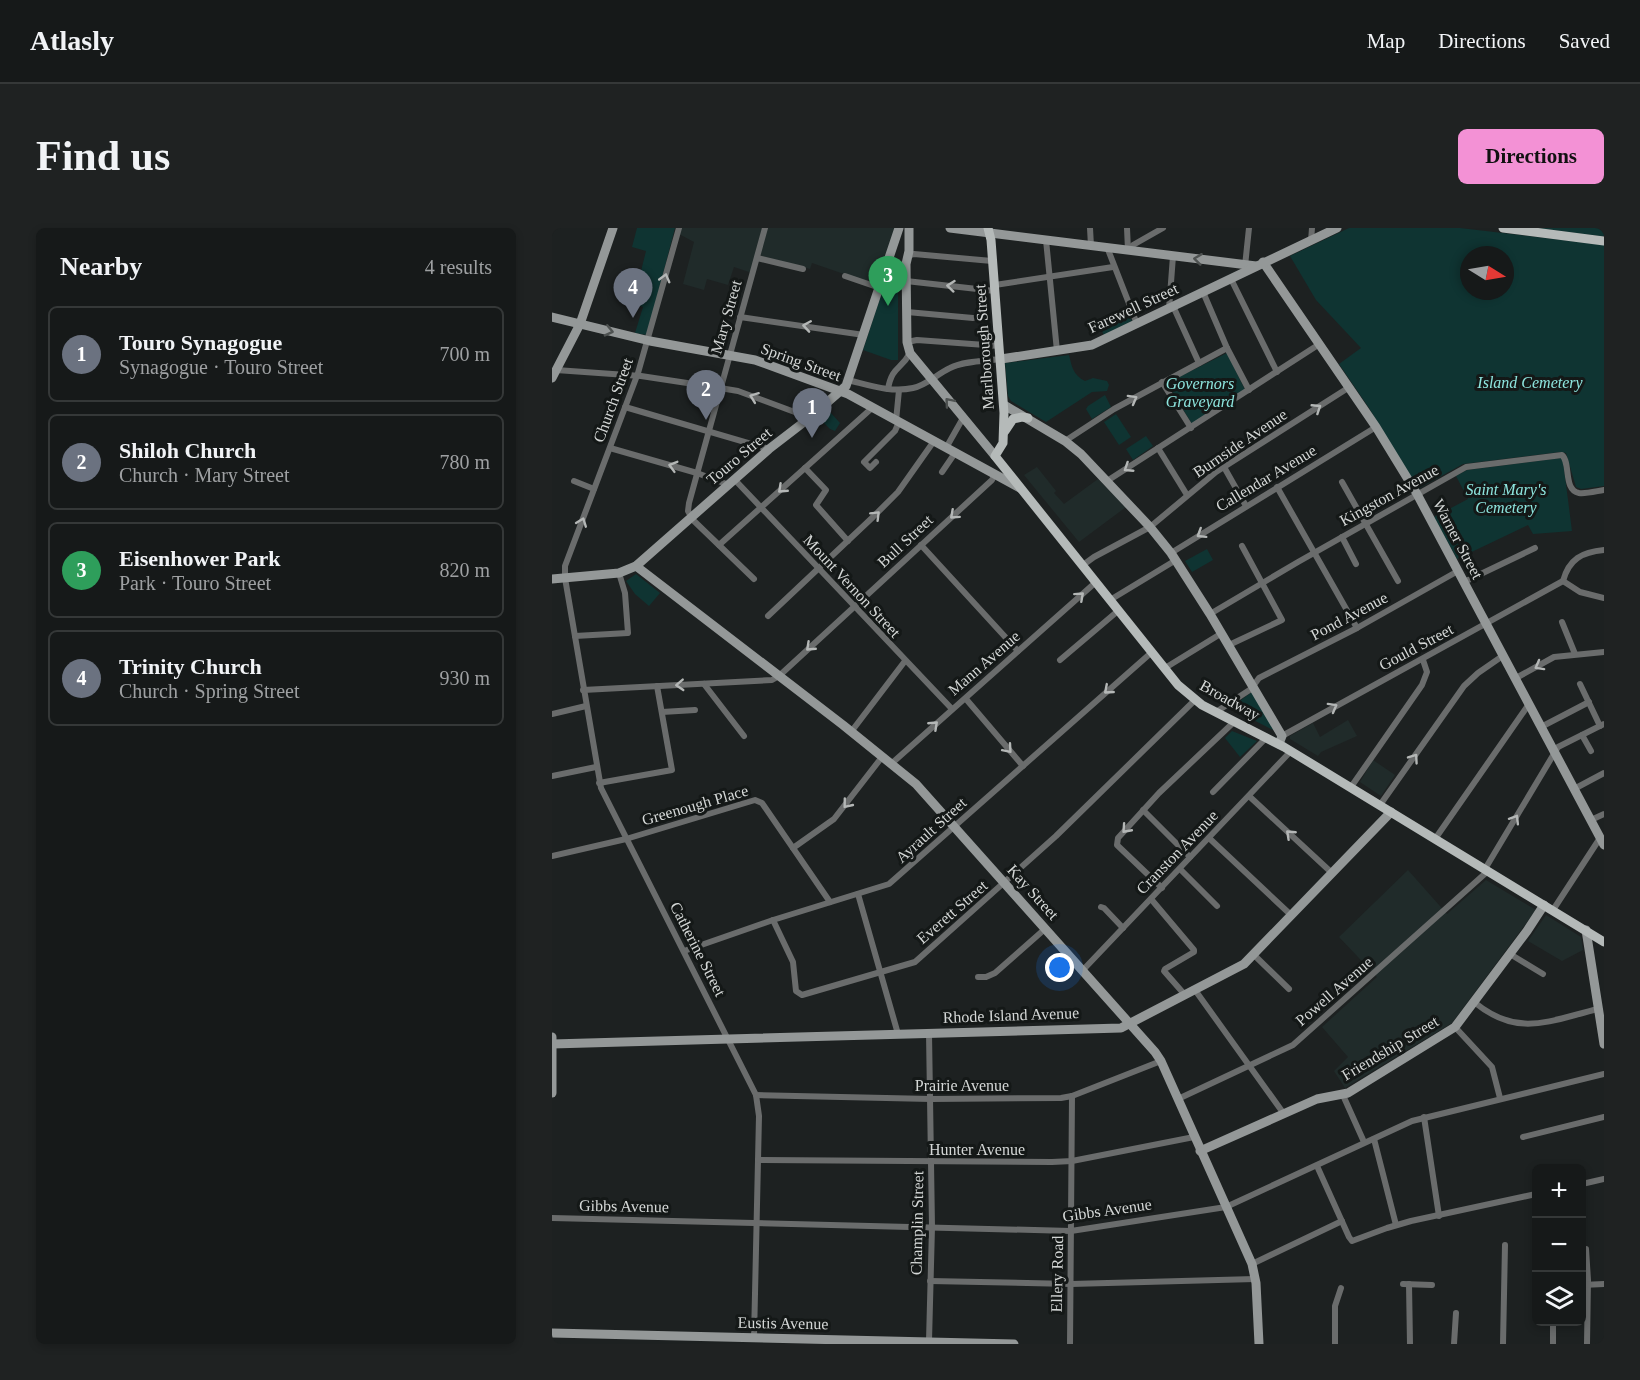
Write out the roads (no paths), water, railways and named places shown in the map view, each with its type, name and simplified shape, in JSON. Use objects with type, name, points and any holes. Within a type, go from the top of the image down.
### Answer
[{"type":"main road","points":[[1503,228],[1604,241]]},
{"type":"main road","name":"Marlborough Street","points":[[989,230],[1004,405],[1002,445],[994,456]]},
{"type":"main road","points":[[1004,433],[1012,419],[1028,418]]},
{"type":"main road","name":"Broadway","points":[[994,456],[1096,582],[1113,598],[1119,610],[1178,685],[1195,700],[1267,737],[1280,740],[1291,751],[1603,941]]},
{"type":"street","points":[[614,228],[580,324],[554,374],[637,376],[738,391],[808,419]]},
{"type":"street","name":"Church Street","points":[[565,578],[565,566],[637,376],[679,228]]},
{"type":"street","name":"Mary Street","points":[[690,517],[689,503],[765,228]]},
{"type":"street","name":"Touro Street","points":[[552,579],[619,573],[636,566],[769,449],[846,386],[899,228]]},
{"type":"street","points":[[888,389],[894,370],[910,354],[907,342],[906,281],[909,228]]},
{"type":"street","points":[[950,228],[989,230],[1046,240],[1173,256],[1245,269],[1249,228]]},
{"type":"street","points":[[1090,228],[1091,246]]},
{"type":"street","points":[[1126,228],[1128,250]]},
{"type":"street","points":[[1128,250],[1163,228]]},
{"type":"street","points":[[1311,240],[1312,228]]},
{"type":"street","name":"Farewell Street","points":[[899,390],[919,387],[957,365],[1092,345],[1231,279],[1245,269],[1337,228]]},
{"type":"street","points":[[1046,240],[1057,351]]},
{"type":"street","points":[[1107,248],[1137,324]]},
{"type":"street","points":[[890,257],[899,254],[907,259]]},
{"type":"street","points":[[907,259],[913,254],[992,261]]},
{"type":"street","points":[[1173,256],[1171,308],[1199,363]]},
{"type":"street","points":[[757,258],[803,269]]},
{"type":"street","name":"Warner Street","points":[[1259,264],[1376,427],[1417,494],[1602,841]]},
{"type":"street","points":[[906,281],[995,288],[1113,267]]},
{"type":"street","points":[[845,276],[880,288]]},
{"type":"street","points":[[1231,279],[1277,372]]},
{"type":"street","points":[[1203,292],[1227,348],[1249,390]]},
{"type":"street","points":[[907,312],[973,318]]},
{"type":"street","name":"Spring Street","points":[[552,317],[648,340],[755,360],[848,394],[1020,488]]},
{"type":"street","points":[[740,317],[864,335]]},
{"type":"street","points":[[907,342],[917,340],[999,346]]},
{"type":"street","points":[[1107,481],[1318,345]]},
{"type":"street","points":[[1065,441],[1114,409],[1227,348]]},
{"type":"street","name":"Broadway","points":[[910,354],[994,456]]},
{"type":"street","points":[[848,380],[899,390],[896,429],[864,462],[870,468],[876,462]]},
{"type":"street","points":[[1162,382],[1191,428]]},
{"type":"street","name":"Burnside Avenue","points":[[1083,565],[1150,527],[1224,467],[1348,388]]},
{"type":"street","points":[[1004,405],[1065,441],[1081,454],[1150,527],[1173,557],[1222,633],[1253,685],[1280,740]]},
{"type":"street","points":[[625,407],[769,449]]},
{"type":"street","points":[[718,545],[872,408]]},
{"type":"street","points":[[946,447],[963,418]]},
{"type":"street","name":"Callendar Avenue","points":[[1113,598],[1246,506],[1376,427]]},
{"type":"street","points":[[768,616],[898,492],[934,441]]},
{"type":"street","points":[[610,448],[732,482]]},
{"type":"street","points":[[1158,448],[1187,495]]},
{"type":"street","points":[[942,472],[955,453]]},
{"type":"street","name":"Kingston Avenue","points":[[1210,614],[1466,467],[1564,456],[1567,460],[1569,481],[1573,489],[1579,493],[1604,490]]},
{"type":"street","points":[[1224,467],[1246,506]]},
{"type":"street","points":[[805,468],[825,490],[825,494],[816,505],[848,541]]},
{"type":"street","name":"Bull Street","points":[[779,676],[992,480],[995,474]]},
{"type":"street","points":[[574,481],[594,489]]},
{"type":"street","name":"Mount Vernon Street","points":[[732,482],[761,508],[952,709]]},
{"type":"street","points":[[1342,482],[1398,581]]},
{"type":"street","points":[[1277,487],[1357,628]]},
{"type":"street","points":[[690,517],[754,579]]},
{"type":"street","points":[[1342,537],[1356,564]]},
{"type":"street","points":[[921,545],[1018,651]]},
{"type":"street","points":[[1229,645],[1282,620],[1242,546]]},
{"type":"street","points":[[1464,582],[1535,548]]},
{"type":"street","points":[[1604,550],[1586,552],[1575,559],[1569,565],[1563,581],[1580,592],[1604,598]]},
{"type":"street","name":"Kay Street","points":[[636,566],[916,784],[1131,1024],[1161,1061],[1252,1264],[1259,1344]]},
{"type":"street","name":"Pond Avenue","points":[[1216,712],[1251,689],[1259,678],[1357,628],[1458,571]]},
{"type":"street","points":[[575,636],[628,633],[625,593],[619,573]]},
{"type":"street","name":"Catherine Street","points":[[565,578],[599,783],[756,1095],[759,1116],[754,1338]]},
{"type":"street","name":"Gould Street","points":[[1280,740],[1563,581]]},
{"type":"street","name":"Mann Avenue","points":[[891,764],[1096,582]]},
{"type":"street","points":[[1060,660],[1119,610]]},
{"type":"street","points":[[1562,621],[1575,654]]},
{"type":"street","points":[[1165,668],[1222,633]]},
{"type":"street","name":"Ayrault Street","points":[[684,951],[773,920],[889,884],[1152,652]]},
{"type":"street","points":[[1516,678],[1554,657],[1604,652]]},
{"type":"street","points":[[1380,806],[1464,686],[1504,655]]},
{"type":"street","points":[[1351,788],[1422,686],[1427,672],[1423,660]]},
{"type":"street","points":[[851,732],[904,661]]},
{"type":"street","points":[[583,690],[765,682],[779,676]]},
{"type":"street","points":[[704,684],[744,736]]},
{"type":"street","points":[[1555,752],[1558,747],[1602,725],[1580,684]]},
{"type":"street","points":[[599,783],[672,770],[657,687]]},
{"type":"street","points":[[966,699],[1023,766]]},
{"type":"street","name":"Everett Street","points":[[773,920],[793,962],[796,991],[802,995],[915,962],[1006,883],[1195,700]]},
{"type":"street","points":[[1541,727],[1589,702]]},
{"type":"street","points":[[1435,839],[1529,704]]},
{"type":"street","points":[[552,714],[586,706]]},
{"type":"street","points":[[662,712],[695,710]]},
{"type":"street","points":[[1162,888],[1116,842],[1143,810],[1235,721]]},
{"type":"street","points":[[1582,735],[1591,751]]},
{"type":"street","points":[[1214,792],[1267,737]]},
{"type":"street","name":"Cranston Avenue","points":[[1083,970],[1291,751]]},
{"type":"street","name":"Powell Avenue","points":[[1178,1099],[1293,1045],[1382,968],[1486,870],[1555,752]]},
{"type":"street","points":[[793,848],[834,819],[882,757]]},
{"type":"street","points":[[552,776],[596,767]]},
{"type":"street","points":[[1575,789],[1604,773]]},
{"type":"street","points":[[1249,796],[1332,873]]},
{"type":"street","name":"Greenough Place","points":[[552,856],[626,839],[755,800],[762,803],[830,902]]},
{"type":"street","points":[[1143,810],[1190,857]]},
{"type":"street","name":"Rhode Island Avenue","points":[[552,1044],[1121,1028],[1244,964],[1391,812]]},
{"type":"street","points":[[1591,820],[1604,814]]},
{"type":"street","points":[[1209,838],[1291,915]]},
{"type":"street","points":[[1553,910],[1602,841]]},
{"type":"street","points":[[1180,869],[1217,906]]},
{"type":"street","points":[[858,894],[898,1034]]},
{"type":"street","points":[[1151,899],[1194,950],[1164,971],[1185,995]]},
{"type":"street","name":"Friendship Street","points":[[1200,1150],[1317,1099],[1348,1093],[1455,1027],[1544,905]]},
{"type":"street","points":[[1101,907],[1123,928]]},
{"type":"street","points":[[978,977],[995,973],[1046,928]]},
{"type":"street","points":[[1586,930],[1604,1044]]},
{"type":"street","points":[[1253,954],[1289,988]]},
{"type":"street","points":[[1510,954],[1543,974]]},
{"type":"street","points":[[1195,990],[1284,1114]]},
{"type":"street","points":[[1474,1002],[1499,1019],[1526,1025],[1598,1009]]},
{"type":"street","points":[[1455,1027],[1492,1067],[1500,1098]]},
{"type":"street","name":"Champlin Street","points":[[929,1033],[932,1227],[929,1341]]},
{"type":"street","points":[[552,1037],[552,1094]]},
{"type":"street","name":"Prairie Avenue","points":[[756,1095],[931,1099],[1072,1096],[1161,1061]]},
{"type":"street","name":"Gibbs Avenue","points":[[552,1218],[1071,1231],[1226,1207],[1364,1142],[1424,1117],[1604,1074]]},
{"type":"street","points":[[1342,1093],[1364,1142]]},
{"type":"street","name":"Ellery Road","points":[[1070,1344],[1072,1096]]},
{"type":"street","points":[[1424,1117],[1439,1216]]},
{"type":"street","points":[[1523,1137],[1604,1117]]},
{"type":"street","name":"Hunter Avenue","points":[[758,1160],[1072,1161],[1194,1137]]},
{"type":"street","points":[[1374,1139],[1396,1225]]},
{"type":"street","points":[[1317,1166],[1348,1237],[1352,1241],[1396,1225],[1532,1195]]},
{"type":"street","points":[[1586,1183],[1604,1179]]},
{"type":"street","points":[[1252,1264],[1342,1221]]},
{"type":"street","points":[[1503,1344],[1505,1245]]},
{"type":"street","points":[[930,1281],[1071,1284],[1255,1280]]},
{"type":"street","points":[[1410,1344],[1406,1284],[1432,1285]]},
{"type":"street","points":[[1586,1285],[1604,1284]]},
{"type":"street","points":[[1335,1344],[1335,1306],[1341,1288]]},
{"type":"street","points":[[1454,1344],[1456,1313]]},
{"type":"street","points":[[1586,1324],[1587,1344]]},
{"type":"street","points":[[1553,1326],[1553,1344]]},
{"type":"street","name":"Eustis Avenue","points":[[552,1333],[1014,1344]]},
{"type":"place","name":"Eisenhower Park","points":[[888,306]]},
{"type":"place","name":"Trinity Church","points":[[633,318]]},
{"type":"place","name":"Shiloh Church","points":[[706,420]]},
{"type":"place","name":"Touro Synagogue","points":[[812,438]]},
{"type":"park label","name":"Island Cemetery","points":[[1530,382]]},
{"type":"park label","name":"Governors Graveyard","points":[[1200,392]]},
{"type":"park label","name":"Saint Mary's Cemetery","points":[[1506,498]]}]
